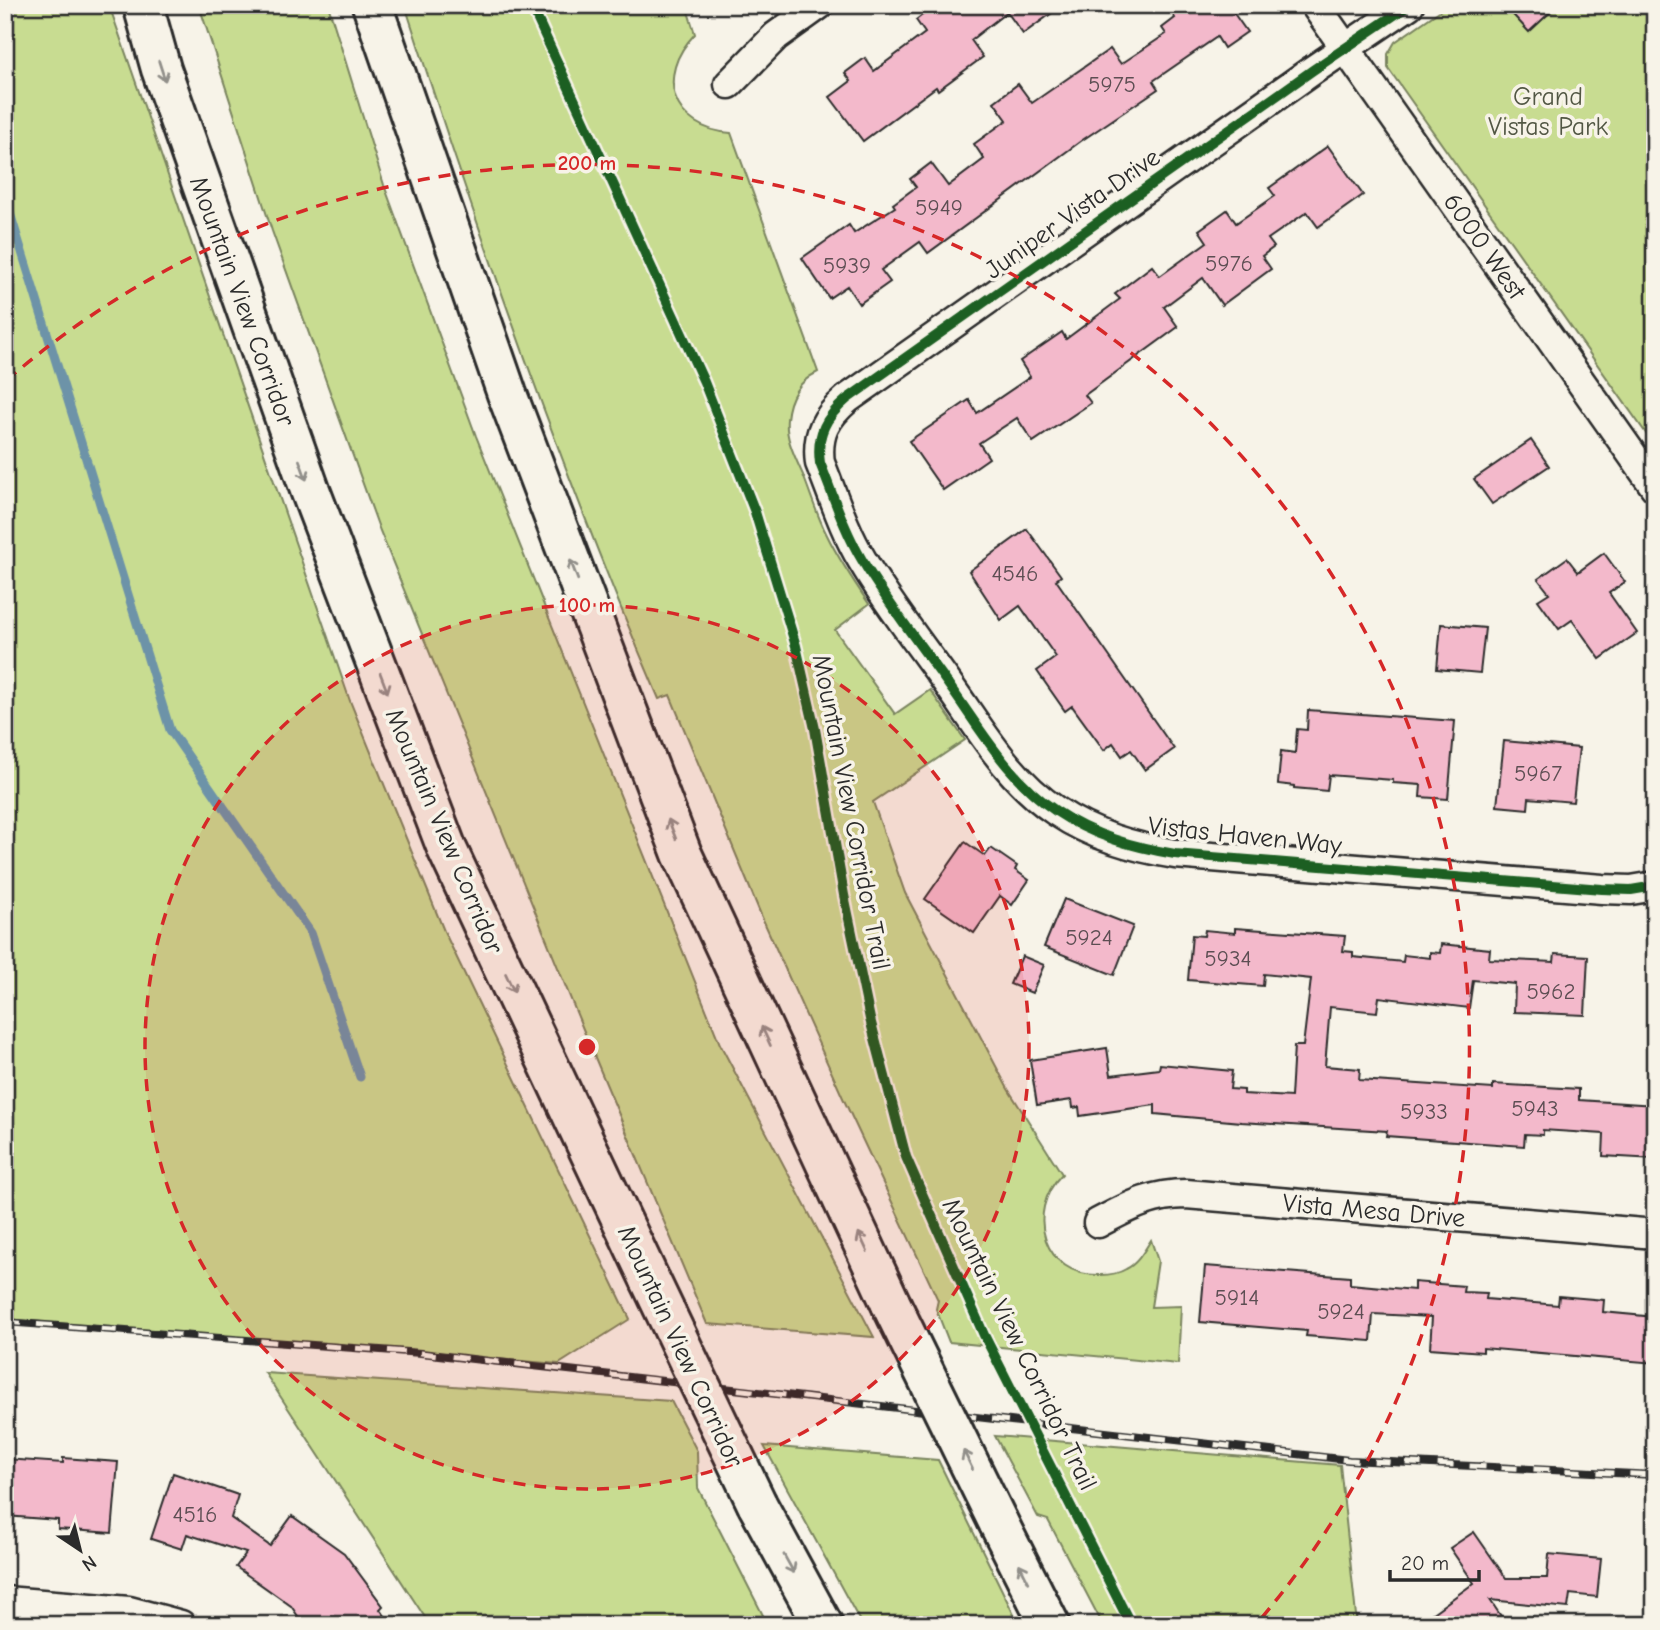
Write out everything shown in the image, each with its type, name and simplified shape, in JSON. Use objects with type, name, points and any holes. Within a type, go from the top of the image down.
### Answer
[{"type":"highway","name":"Mountain View Corridor","points":[[143,5],[161,69],[296,450],[447,849],[757,1504],[823,1625]]},
{"type":"highway","points":[[372,5],[507,394],[682,854],[891,1304],[1050,1625]]},
{"type":"street","points":[[729,84],[776,36],[819,5]]},
{"type":"street","name":"6000 West","points":[[1315,5],[1655,487]]},
{"type":"street","name":"Juniper Vista Drive","points":[[827,418],[848,399],[1409,5]]},
{"type":"street","name":"Vistas Haven Way","points":[[827,418],[819,439],[820,463],[853,543],[871,574],[1009,769],[1039,798],[1083,827],[1113,840],[1175,854],[1601,889],[1631,890],[1655,886]]},
{"type":"street","name":"Vista Mesa Drive","points":[[1098,1223],[1150,1198],[1186,1194],[1655,1234]]},
{"type":"street","points":[[5,1601],[129,1611],[181,1625]]},
{"type":"green space","points":[[5,5],[109,5],[350,701],[444,931],[630,1319],[559,1364],[5,1319]]},
{"type":"green space","points":[[199,5],[328,5],[384,185],[476,436],[720,1044],[874,1337],[707,1324],[583,1029],[380,531],[272,231]]},
{"type":"green space","points":[[405,5],[686,5],[695,34],[682,50],[675,67],[673,83],[676,98],[683,111],[695,122],[731,133],[818,372],[800,385],[790,404],[787,419],[789,440],[823,528],[869,604],[835,630],[895,714],[930,690],[965,740],[873,802],[905,893],[1008,1089],[1062,1174],[1050,1190],[1044,1207],[1046,1240],[1053,1254],[1065,1266],[1081,1273],[1117,1273],[1134,1263],[1151,1240],[1158,1261],[1151,1307],[1181,1306],[1178,1364],[949,1342],[936,1309],[938,1300],[761,915],[670,695],[659,699],[623,614],[524,355]]},
{"type":"green space","name":"Grand Vistas Park","points":[[1448,5],[1655,5],[1655,446],[1388,68],[1388,54],[1395,42]]},
{"type":"green space","points":[[265,1373],[671,1401],[697,1451],[698,1488],[768,1625],[430,1625]]},
{"type":"green space","points":[[995,1436],[1340,1465],[1357,1625],[1103,1625],[1048,1520],[1038,1517]]},
{"type":"green space","points":[[764,1446],[938,1460],[1019,1625],[862,1625]]},
{"type":"building","points":[[935,5],[1063,5],[1023,34],[1007,12],[971,40],[983,57],[938,90],[936,87],[863,141],[830,97],[851,81],[845,73],[865,58],[874,71],[925,33],[916,20]]},
{"type":"building","points":[[1166,5],[1228,5],[1247,32],[1224,48],[1217,37],[1153,81],[1158,89],[1081,141],[928,253],[920,242],[881,270],[890,282],[859,304],[847,286],[829,298],[802,258],[849,225],[854,233],[895,207],[893,204],[916,187],[910,179],[931,163],[948,186],[984,159],[974,144],[1007,120],[994,102],[1018,84],[1032,103],[1110,49],[1121,64],[1166,34],[1162,28],[1175,18]]},
{"type":"building","points":[[1504,5],[1558,5],[1529,32]]},
{"type":"building","points":[[1328,146],[1363,195],[1318,227],[1307,212],[1268,239],[1274,247],[1262,256],[1271,269],[1222,305],[1203,278],[1164,307],[1178,327],[1085,395],[1091,403],[1033,442],[1017,418],[979,443],[989,458],[943,490],[909,441],[969,400],[977,413],[1030,377],[1020,361],[1062,332],[1066,339],[1120,299],[1115,294],[1152,266],[1160,276],[1207,242],[1199,230],[1227,210],[1236,223],[1275,196],[1269,188]]},
{"type":"building","points":[[1531,440],[1549,466],[1492,504],[1474,479]]},
{"type":"building","points":[[1027,529],[1061,576],[1056,580],[1174,749],[1145,770],[1131,750],[1122,756],[1113,743],[1104,750],[1072,706],[1065,711],[1037,671],[1056,657],[1020,606],[1001,620],[969,571]]},
{"type":"building","points":[[1604,553],[1625,582],[1609,593],[1637,633],[1600,659],[1572,620],[1559,629],[1538,600],[1549,593],[1538,579],[1567,558],[1578,572]]},
{"type":"building","points":[[1441,624],[1485,628],[1480,673],[1437,669]]},
{"type":"building","points":[[1308,710],[1455,721],[1448,799],[1420,797],[1421,785],[1393,783],[1393,780],[1329,775],[1327,791],[1278,784],[1281,751],[1295,753],[1297,729],[1307,730]]},
{"type":"building","points":[[1504,741],[1579,748],[1573,802],[1529,798],[1528,809],[1497,806]]},
{"type":"building","points":[[965,842],[985,856],[991,848],[1017,866],[1015,870],[1029,880],[1012,905],[1000,896],[974,933],[925,899]]},
{"type":"building","points":[[1064,899],[1133,926],[1114,975],[1044,947]]},
{"type":"building","points":[[1235,928],[1345,936],[1343,951],[1353,952],[1353,957],[1403,962],[1404,955],[1430,958],[1430,952],[1440,953],[1441,944],[1490,949],[1489,959],[1554,962],[1555,954],[1588,956],[1585,1015],[1514,1012],[1515,984],[1473,980],[1469,1008],[1379,997],[1377,1012],[1330,1007],[1325,1066],[1360,1069],[1359,1080],[1493,1089],[1493,1084],[1579,1089],[1579,1100],[1655,1105],[1655,1159],[1603,1156],[1604,1134],[1543,1130],[1543,1135],[1525,1134],[1524,1146],[1386,1136],[1387,1131],[1155,1114],[1155,1105],[1080,1116],[1079,1107],[1073,1108],[1072,1100],[1037,1105],[1030,1060],[1107,1048],[1111,1075],[1159,1069],[1160,1064],[1232,1071],[1230,1089],[1244,1090],[1244,1094],[1291,1097],[1294,1046],[1303,1046],[1311,979],[1264,974],[1263,986],[1188,980],[1192,935],[1204,936],[1205,930],[1235,933]]},
{"type":"building","points":[[1022,956],[1044,965],[1032,993],[1010,984]]},
{"type":"building","points":[[1205,1266],[1350,1277],[1350,1284],[1414,1290],[1414,1282],[1464,1286],[1463,1292],[1487,1293],[1486,1299],[1558,1305],[1559,1296],[1604,1300],[1603,1312],[1655,1317],[1655,1363],[1483,1348],[1483,1352],[1430,1348],[1432,1317],[1373,1314],[1371,1341],[1306,1336],[1307,1331],[1200,1322]]},
{"type":"building","points":[[63,1458],[118,1462],[112,1533],[58,1529],[58,1520],[5,1516],[5,1459],[63,1463]]},
{"type":"building","points":[[173,1473],[238,1495],[231,1518],[270,1546],[292,1516],[344,1553],[383,1606],[380,1609],[392,1625],[304,1625],[291,1606],[236,1567],[246,1553],[187,1534],[182,1549],[151,1539]]},
{"type":"building","points":[[1474,1532],[1506,1578],[1547,1578],[1549,1554],[1601,1559],[1597,1597],[1570,1594],[1568,1608],[1490,1600],[1507,1625],[1416,1625],[1474,1583],[1450,1548]]},
{"type":"waterway","points":[[5,197],[170,730],[311,933],[360,1077]]},
{"type":"railway","points":[[5,1322],[421,1353],[1349,1460],[1655,1475]]},
{"type":"cycle path","name":"Mountain View Corridor Trail","points":[[531,5],[704,382],[755,512],[796,646],[815,729],[844,895],[870,1019],[906,1157],[984,1335],[1131,1625]]},
{"type":"cycle path","points":[[1409,5],[847,399],[824,427],[820,443],[820,463],[856,549],[895,610],[1012,771],[1040,799],[1070,820],[1129,844],[1175,854],[1602,889],[1631,890],[1655,886]]}]
